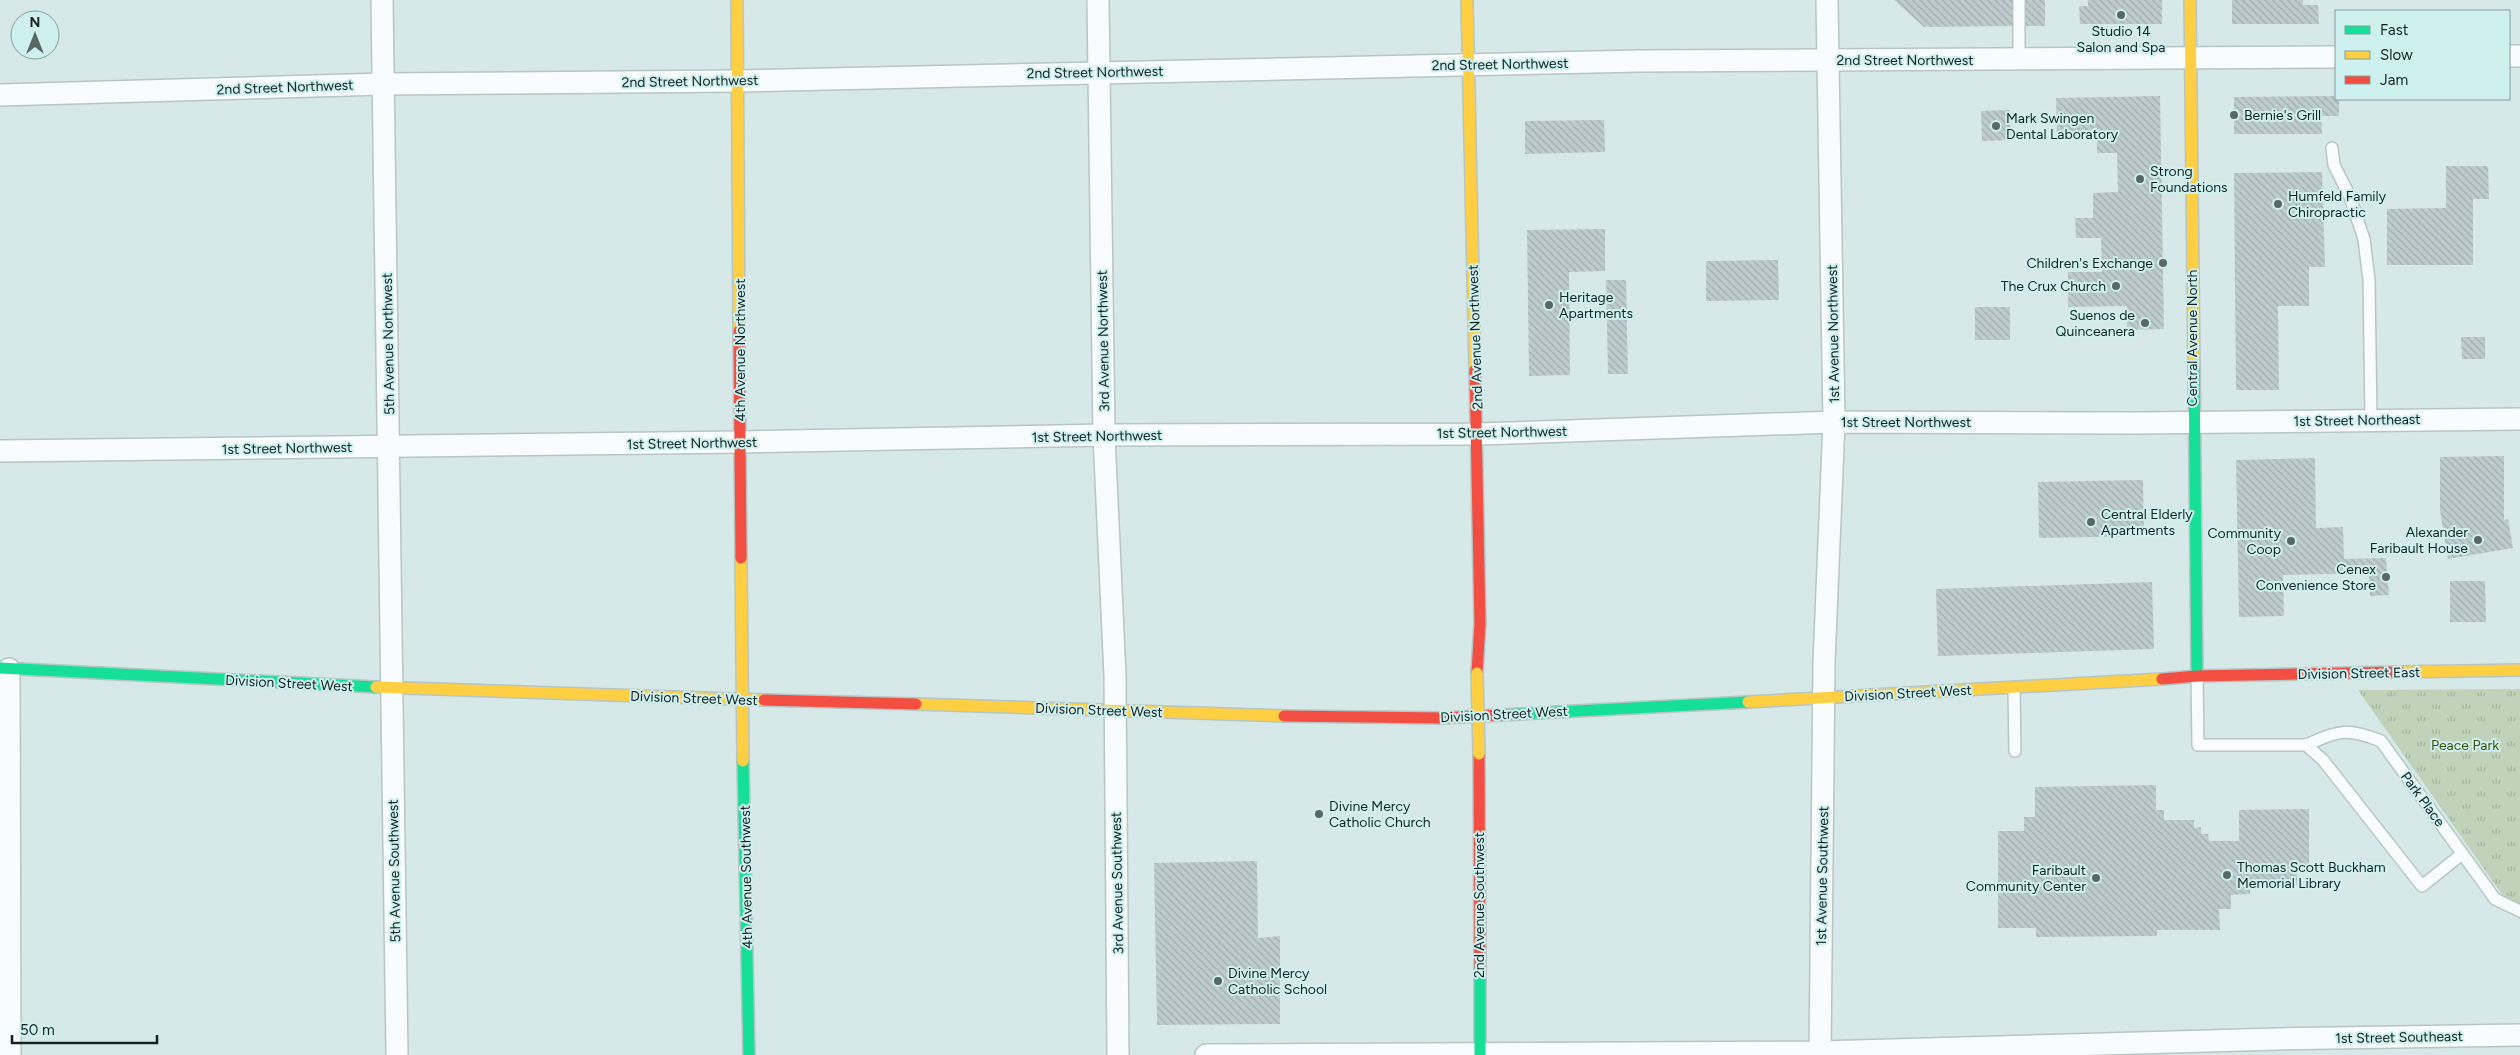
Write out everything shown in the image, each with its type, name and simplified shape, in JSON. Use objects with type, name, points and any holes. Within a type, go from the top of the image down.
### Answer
[{"type":"street","name":"5th Avenue Northwest","points":[[382,0],[390,447],[392,688]]},
{"type":"street","name":"4th Avenue Northwest","points":[[737,0],[742,699]]},
{"type":"street","name":"3rd Avenue Northwest","points":[[1098,0],[1104,435],[1115,711]]},
{"type":"street","name":"2nd Avenue Northwest","points":[[1467,0],[1467,65],[1478,434],[1480,623],[1477,673]]},
{"type":"street","name":"1st Avenue Northwest","points":[[1824,698],[1834,422],[1827,0]]},
{"type":"street","name":"Central Avenue North","points":[[2190,0],[2197,676]]},
{"type":"street","name":"2nd Street Northwest","points":[[0,95],[383,84],[738,81],[1099,71],[1640,60],[2019,60],[2335,57]]},
{"type":"street","name":"1st Street Northeast","points":[[2193,423],[2371,419],[2520,419]]},
{"type":"street","name":"1st Street Northwest","points":[[0,452],[1104,435],[1478,434],[1834,422],[2193,423]]},
{"type":"street","name":"Division Street West","points":[[5,669],[392,688],[1115,711],[1442,718],[2014,688],[2197,676]]},
{"type":"street","points":[[5,669],[10,1055]]},
{"type":"street","name":"Division Street East","points":[[2197,676],[2520,670]]},
{"type":"street","name":"2nd Avenue Southwest","points":[[1477,673],[1480,1054]]},
{"type":"street","name":"5th Avenue Southwest","points":[[392,688],[397,1055]]},
{"type":"street","name":"1st Avenue Southwest","points":[[1820,1053],[1824,698]]},
{"type":"street","name":"4th Avenue Southwest","points":[[742,699],[749,1055]]},
{"type":"street","name":"3rd Avenue Southwest","points":[[1115,711],[1118,1055]]},
{"type":"street","name":"1st Street Southeast","points":[[1206,1055],[1820,1053],[2278,1039],[2520,1035]]},
{"type":"lane","points":[[2019,0],[2019,60]]},
{"type":"lane","points":[[2332,148],[2334,166],[2350,197],[2364,239],[2369,280],[2371,419]]},
{"type":"lane","points":[[2197,676],[2198,745],[2306,745],[2323,760],[2422,886],[2462,854]]},
{"type":"lane","points":[[2014,688],[2015,751]]},
{"type":"lane","name":"Park Place","points":[[2306,745],[2338,732],[2361,733],[2381,741],[2495,899],[2520,910]]},
{"type":"green space","name":"Peace Park","points":[[2520,689],[2520,920],[2358,690]]},
{"type":"building","points":[[1894,0],[2012,0],[2012,26],[1924,27]]},
{"type":"building","points":[[2026,0],[2045,0],[2045,26],[2026,26]]},
{"type":"building","name":"Studio 14 Salon and Spa","points":[[2088,0],[2162,0],[2162,24],[2080,24],[2079,6],[2088,6]]},
{"type":"building","points":[[2232,0],[2303,0],[2303,5],[2318,5],[2319,24],[2232,24]]},
{"type":"building","points":[[2160,96],[2164,329],[2127,330],[2127,306],[2068,307],[2068,272],[2102,272],[2101,238],[2076,238],[2075,218],[2093,218],[2093,193],[2118,192],[2117,153],[2097,153],[2097,133],[2057,133],[2056,98]]},
{"type":"building","points":[[2335,96],[2335,100],[2339,100],[2339,116],[2321,116],[2322,134],[2234,134],[2234,97]]},
{"type":"building","name":"Mark Swingen Dental Laboratory","points":[[2010,110],[2011,140],[1982,141],[1981,111]]},
{"type":"building","points":[[1604,120],[1605,152],[1525,154],[1525,121]]},
{"type":"building","points":[[2446,166],[2488,166],[2489,199],[2473,199],[2473,265],[2387,265],[2387,209],[2446,208]]},
{"type":"building","points":[[2322,172],[2325,267],[2309,267],[2309,306],[2278,306],[2279,390],[2236,390],[2234,173]]},
{"type":"building","name":"Heritage Apartments","points":[[1605,229],[1605,271],[1569,272],[1570,375],[1529,376],[1527,230]]},
{"type":"building","points":[[1778,260],[1779,300],[1706,301],[1706,261]]},
{"type":"building","points":[[1606,280],[1626,280],[1628,374],[1608,374]]},
{"type":"building","points":[[1975,307],[2010,307],[2010,340],[1975,340]]},
{"type":"building","points":[[2461,337],[2485,337],[2485,359],[2462,359]]},
{"type":"building","points":[[2504,456],[2504,520],[2508,519],[2513,548],[2448,559],[2440,511],[2440,457]]},
{"type":"building","points":[[2315,458],[2316,528],[2343,527],[2344,559],[2386,558],[2389,595],[2370,596],[2369,573],[2283,575],[2284,616],[2239,617],[2236,460]]},
{"type":"building","name":"Central Elderly Apartments","points":[[2143,480],[2144,536],[2039,538],[2038,482]]},
{"type":"building","points":[[2450,581],[2485,581],[2486,622],[2450,622]]},
{"type":"building","points":[[2152,582],[2154,649],[1938,656],[1936,589]]},
{"type":"building","points":[[2156,785],[2156,810],[2164,810],[2164,820],[2194,820],[2194,828],[2201,827],[2201,834],[2208,834],[2209,841],[2239,841],[2239,810],[2309,809],[2309,865],[2297,865],[2297,885],[2280,885],[2280,889],[2250,889],[2250,894],[2231,895],[2231,909],[2219,909],[2220,930],[2157,930],[2157,936],[2036,937],[2036,928],[1998,928],[1998,831],[2024,831],[2024,817],[2035,817],[2035,787]]},
{"type":"building","name":"Divine Mercy Catholic School","points":[[1257,861],[1258,938],[1280,936],[1280,1024],[1157,1025],[1154,863]]},
{"type":"traffic: fast","points":[[2194,366],[2197,676]]},
{"type":"traffic: fast","points":[[0,668],[376,687]]},
{"type":"traffic: fast","points":[[1501,715],[1748,702]]},
{"type":"traffic: fast","points":[[743,761],[749,1055]]},
{"type":"traffic: fast","points":[[1480,967],[1480,1055]]},
{"type":"traffic: slow","points":[[737,0],[739,331]]},
{"type":"traffic: slow","points":[[1467,0],[1475,370]]},
{"type":"traffic: slow","points":[[2190,0],[2194,366]]},
{"type":"traffic: slow","points":[[741,558],[743,761]]},
{"type":"traffic: slow","points":[[2400,672],[2520,670]]},
{"type":"traffic: slow","points":[[1477,673],[1479,754]]},
{"type":"traffic: slow","points":[[1748,702],[2162,679]]},
{"type":"traffic: slow","points":[[376,687],[764,700]]},
{"type":"traffic: slow","points":[[916,704],[1284,716]]},
{"type":"traffic: jam","points":[[739,331],[741,558]]},
{"type":"traffic: jam","points":[[1475,370],[1480,623],[1477,673]]},
{"type":"traffic: jam","points":[[2162,679],[2197,676],[2400,672]]},
{"type":"traffic: jam","points":[[764,700],[916,704]]},
{"type":"traffic: jam","points":[[1284,716],[1442,718],[1501,715]]},
{"type":"traffic: jam","points":[[1479,754],[1480,967]]},
{"type":"place","name":"Studio 14 Salon and Spa","points":[[2121,15]]},
{"type":"place","name":"Bernie's Grill","points":[[2234,115]]},
{"type":"place","name":"Mark Swingen Dental Laboratory","points":[[1996,126]]},
{"type":"place","name":"Strong Foundations","points":[[2140,179]]},
{"type":"place","name":"Humfeld Family Chiropractic","points":[[2278,204]]},
{"type":"place","name":"Children's Exchange","points":[[2163,263]]},
{"type":"place","name":"The Crux Church","points":[[2116,286]]},
{"type":"place","name":"Heritage Apartments","points":[[1549,305]]},
{"type":"place","name":"Suenos de Quinceanera","points":[[2145,323]]},
{"type":"place","name":"Central Elderly Apartments","points":[[2091,522]]},
{"type":"place","name":"Alexander Faribault House","points":[[2478,540]]},
{"type":"place","name":"Community Coop","points":[[2291,541]]},
{"type":"place","name":"Cenex Convenience Store","points":[[2386,577]]},
{"type":"place","name":"Divine Mercy Catholic Church","points":[[1319,814]]},
{"type":"place","name":"Thomas Scott Buckham Memorial Library","points":[[2227,875]]},
{"type":"place","name":"Faribault Community Center","points":[[2096,878]]},
{"type":"place","name":"Divine Mercy Catholic School","points":[[1218,981]]}]
